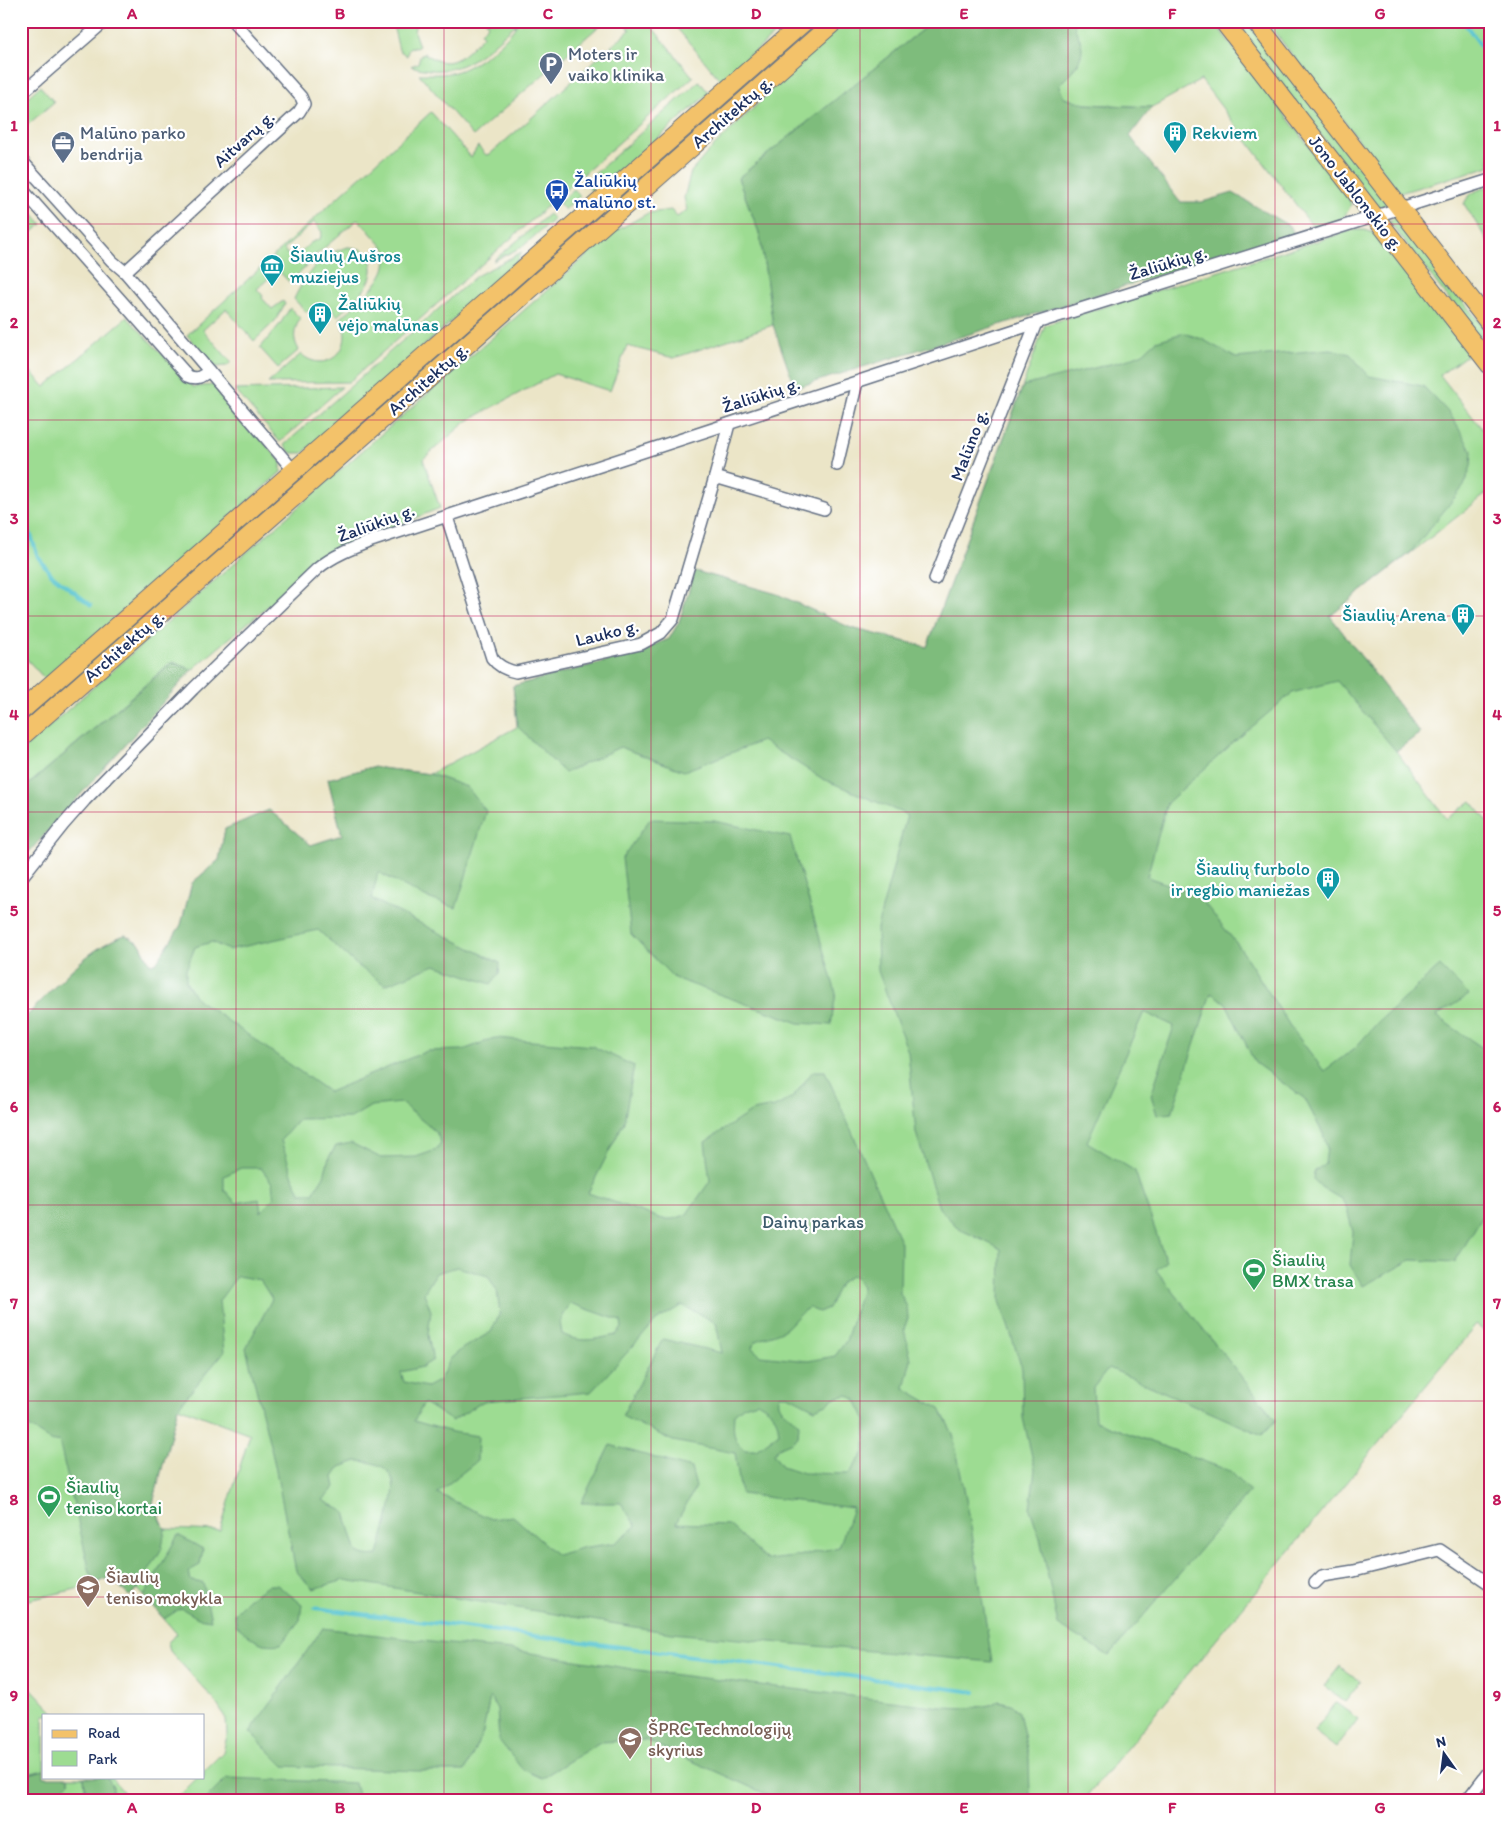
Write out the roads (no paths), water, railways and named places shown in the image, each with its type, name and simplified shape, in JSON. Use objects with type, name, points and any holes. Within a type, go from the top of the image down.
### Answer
[{"type":"main road","name":"Architektų g.","points":[[21,711],[805,21]]},
{"type":"main road","name":"Architektų g.","points":[[21,737],[835,21]]},
{"type":"main road","name":"Jono Jablonskio g.","points":[[1223,21],[1490,365]]},
{"type":"main road","name":"Jono Jablonskio g.","points":[[1255,21],[1490,324]]},
{"type":"main road","points":[[790,34],[804,49]]},
{"type":"main road","points":[[421,359],[434,374]]},
{"type":"main road","points":[[162,588],[175,602]]},
{"type":"street","points":[[21,94],[105,21]]},
{"type":"street","name":"Aitvarų g.","points":[[125,272],[299,112],[304,104],[301,97],[233,21]]},
{"type":"street","points":[[21,160],[112,261],[125,272],[294,471]]},
{"type":"street","name":"Žaliūkių g.","points":[[21,878],[85,800],[194,689],[317,569],[344,551],[1036,323],[1490,180]]},
{"type":"street","points":[[21,188],[188,376],[195,379],[200,378],[209,371]]},
{"type":"street","name":"Malūno g.","points":[[935,580],[1036,323]]},
{"type":"street","points":[[837,465],[857,382]]},
{"type":"street","name":"Lauko g.","points":[[447,517],[492,658],[496,664],[516,672],[641,644],[661,633],[673,619],[729,424]]},
{"type":"street","points":[[715,477],[824,509]]},
{"type":"street","points":[[1315,1583],[1322,1576],[1354,1571],[1440,1550],[1490,1584]]},
{"type":"street","points":[[1467,1800],[1490,1770]]},
{"type":"waterway","points":[[1463,21],[1490,58]]},
{"type":"waterway","points":[[21,505],[38,557],[52,575],[91,605]]},
{"type":"waterway","points":[[315,1608],[975,1692]]},
{"type":"place","name":"Moters ir vaiko klinika","points":[[551,85]]},
{"type":"place","name":"Rekviem","points":[[1175,154]]},
{"type":"place","name":"Malūno parko bendrija","points":[[63,164]]},
{"type":"place","name":"Žaliūkių malūno st.","points":[[557,212]]},
{"type":"place","name":"Šiaulių Aušros muziejus","points":[[272,287]]},
{"type":"place","name":"Žaliūkių vėjo malūnas","points":[[320,335]]},
{"type":"place","name":"Šiaulių Arena","points":[[1463,636]]},
{"type":"place","name":"Šiaulių furbolo ir regbio maniežas","points":[[1328,900]]},
{"type":"place","name":"Šiaulių BMX trasa","points":[[1254,1291]]},
{"type":"place","name":"Šiaulių teniso kortai","points":[[49,1518]]},
{"type":"place","name":"Šiaulių teniso mokykla","points":[[88,1608]]},
{"type":"place","name":"ŠPRC Technologijų skyrius","points":[[630,1760]]},
{"type":"park label","name":"Dainų parkas","points":[[813,1222]]}]
